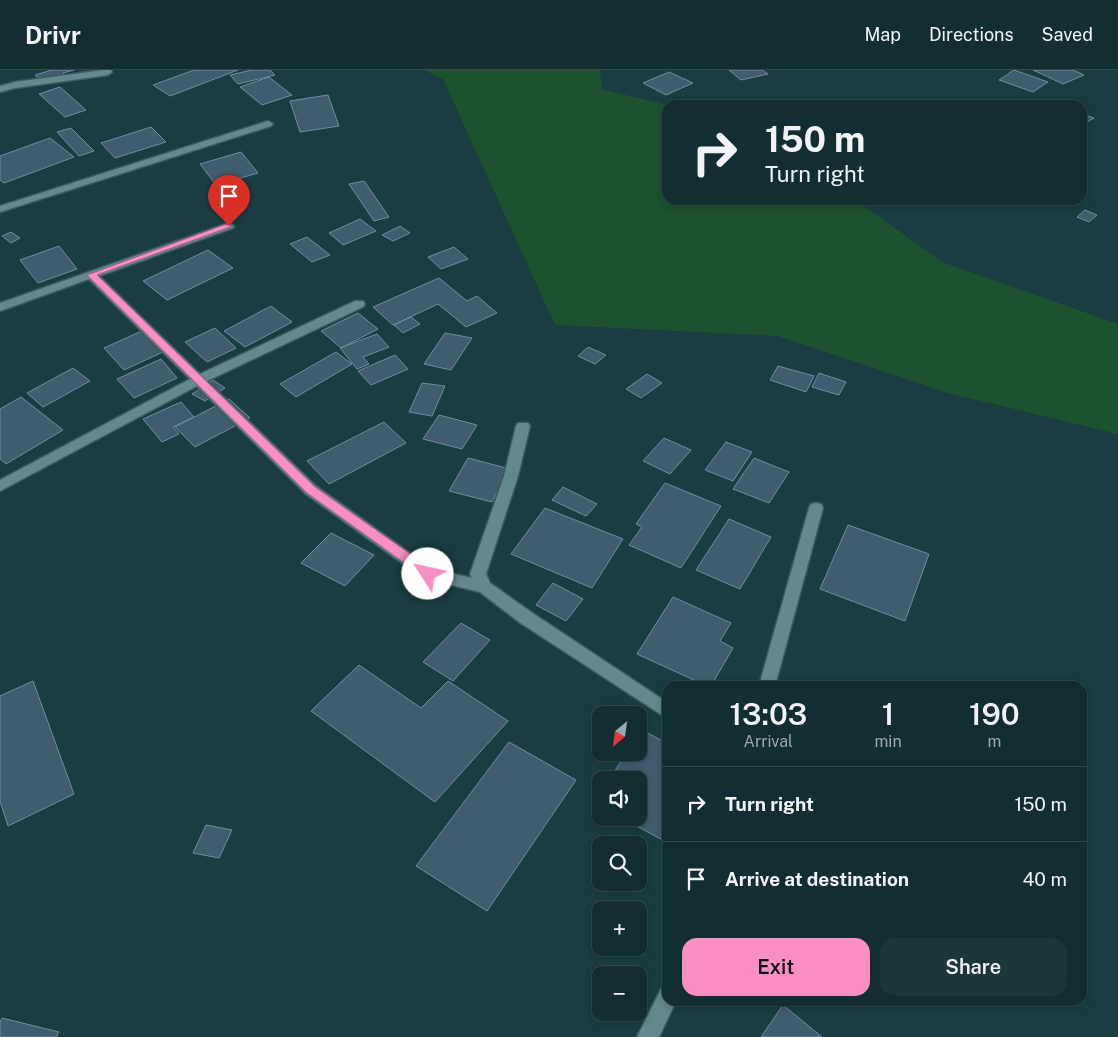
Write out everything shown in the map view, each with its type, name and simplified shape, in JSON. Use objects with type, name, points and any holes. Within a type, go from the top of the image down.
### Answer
[{"type":"street","points":[[0,89],[15,85],[108,72]]},
{"type":"street","points":[[0,209],[268,124]]},
{"type":"street","points":[[0,307],[229,226]]},
{"type":"street","points":[[91,275],[311,490],[428,574],[484,587],[525,617],[662,708]]},
{"type":"street","points":[[0,486],[198,378],[297,330],[359,304]]},
{"type":"street","points":[[484,587],[478,574],[511,476],[523,426]]},
{"type":"street","points":[[769,681],[816,508]]},
{"type":"street","points":[[648,1037],[663,1006]]},
{"type":"green space","points":[[424,70],[600,70],[602,89],[662,104],[662,205],[863,205],[942,262],[1118,324],[1118,434],[948,393],[778,336],[555,325],[443,79]]},
{"type":"building","points":[[52,70],[74,70],[63,73],[67,76],[46,84],[35,75]]},
{"type":"building","points":[[194,70],[238,70],[170,96],[153,85]]},
{"type":"building","points":[[252,70],[270,70],[275,75],[238,84],[230,75]]},
{"type":"building","points":[[729,70],[762,70],[768,74],[741,80]]},
{"type":"building","points":[[1014,70],[1048,82],[1033,92],[999,80]]},
{"type":"building","points":[[1033,70],[1073,70],[1084,75],[1063,84]]},
{"type":"building","points":[[669,72],[693,83],[666,95],[643,83]]},
{"type":"building","points":[[269,77],[292,95],[262,105],[240,87]]},
{"type":"building","points":[[60,87],[86,110],[65,117],[39,94]]},
{"type":"building","points":[[328,95],[339,126],[300,132],[290,101]]},
{"type":"building","points":[[1087,116],[1094,118],[1087,122]]},
{"type":"building","points":[[151,127],[166,142],[115,158],[101,143]]},
{"type":"building","points":[[71,128],[94,151],[79,156],[57,132]]},
{"type":"building","points":[[50,138],[74,157],[4,183],[0,180],[0,156]]},
{"type":"building","points":[[241,152],[258,173],[216,185],[200,164]]},
{"type":"building","points":[[364,181],[389,217],[374,221],[349,184]]},
{"type":"building","points":[[1085,210],[1097,215],[1089,222],[1077,217]]},
{"type":"building","points":[[360,219],[376,231],[343,245],[329,233]]},
{"type":"building","points":[[400,226],[410,233],[393,241],[382,235]]},
{"type":"building","points":[[11,232],[20,238],[11,243],[2,236]]},
{"type":"building","points":[[307,237],[330,255],[312,262],[290,244]]},
{"type":"building","points":[[59,246],[77,269],[38,283],[20,260]]},
{"type":"building","points":[[454,247],[468,259],[441,269],[428,257]]},
{"type":"building","points":[[208,250],[233,268],[167,300],[143,281]]},
{"type":"building","points":[[439,278],[467,301],[477,296],[497,313],[466,327],[438,304],[393,325],[373,307]]},
{"type":"building","points":[[271,306],[292,322],[245,347],[224,331]]},
{"type":"building","points":[[358,313],[378,329],[341,348],[321,331]]},
{"type":"building","points":[[411,317],[420,324],[403,333],[394,325]]},
{"type":"building","points":[[215,328],[236,348],[207,362],[185,342]]},
{"type":"building","points":[[144,330],[165,351],[124,370],[104,348]]},
{"type":"building","points":[[445,333],[472,338],[451,370],[424,364]]},
{"type":"building","points":[[377,334],[389,347],[363,357],[369,364],[357,369],[340,348]]},
{"type":"building","points":[[588,347],[606,355],[595,364],[578,356]]},
{"type":"building","points":[[336,352],[352,364],[296,397],[280,384]]},
{"type":"building","points":[[395,355],[408,369],[371,385],[358,371]]},
{"type":"building","points":[[161,359],[177,378],[134,398],[117,379]]},
{"type":"building","points":[[778,366],[814,376],[806,392],[770,380]]},
{"type":"building","points":[[73,368],[90,381],[43,407],[27,393]]},
{"type":"building","points":[[819,373],[846,382],[839,395],[812,387]]},
{"type":"building","points":[[647,374],[662,383],[641,398],[626,389]]},
{"type":"building","points":[[213,380],[225,388],[205,401],[192,394]]},
{"type":"building","points":[[422,383],[445,386],[432,416],[409,412]]},
{"type":"building","points":[[21,397],[63,430],[6,464],[0,459],[0,409]]},
{"type":"building","points":[[229,399],[250,418],[195,447],[175,427]]},
{"type":"building","points":[[181,402],[194,417],[173,427],[179,434],[162,442],[143,419]]},
{"type":"building","points":[[439,415],[477,425],[462,449],[423,439]]},
{"type":"building","points":[[384,422],[406,443],[329,484],[307,461]]},
{"type":"building","points":[[664,438],[691,450],[670,474],[643,461]]},
{"type":"building","points":[[726,442],[752,452],[733,481],[705,470]]},
{"type":"building","points":[[468,458],[510,469],[492,502],[449,491]]},
{"type":"building","points":[[754,458],[789,472],[769,503],[733,489]]},
{"type":"building","points":[[665,483],[721,506],[681,568],[629,545],[642,527],[636,524]]},
{"type":"building","points":[[563,487],[597,504],[586,516],[552,500]]},
{"type":"building","points":[[545,508],[623,539],[592,588],[511,554]]},
{"type":"building","points":[[729,519],[771,537],[740,589],[696,570]]},
{"type":"building","points":[[848,525],[929,554],[905,621],[820,589]]},
{"type":"building","points":[[331,533],[374,555],[345,586],[301,563]]},
{"type":"building","points":[[553,583],[583,599],[566,621],[536,605]]},
{"type":"building","points":[[673,597],[731,623],[720,641],[733,648],[714,681],[696,681],[637,654]]},
{"type":"building","points":[[461,623],[490,640],[453,681],[423,662]]},
{"type":"building","points":[[359,665],[421,708],[448,681],[508,721],[435,802],[311,711]]},
{"type":"building","points":[[33,681],[74,794],[8,826],[0,801],[0,696]]},
{"type":"building","points":[[648,733],[662,741],[662,840],[637,826],[647,826],[647,771],[615,771],[621,761],[648,761]]},
{"type":"building","points":[[509,742],[576,780],[487,911],[416,866]]},
{"type":"building","points":[[206,825],[232,830],[219,858],[193,853]]},
{"type":"building","points":[[782,1006],[784,1006],[822,1037],[761,1037]]},
{"type":"building","points":[[2,1018],[59,1032],[56,1037],[0,1037]]},
{"type":"route","points":[[229,226],[91,275],[311,490],[428,574]]}]
